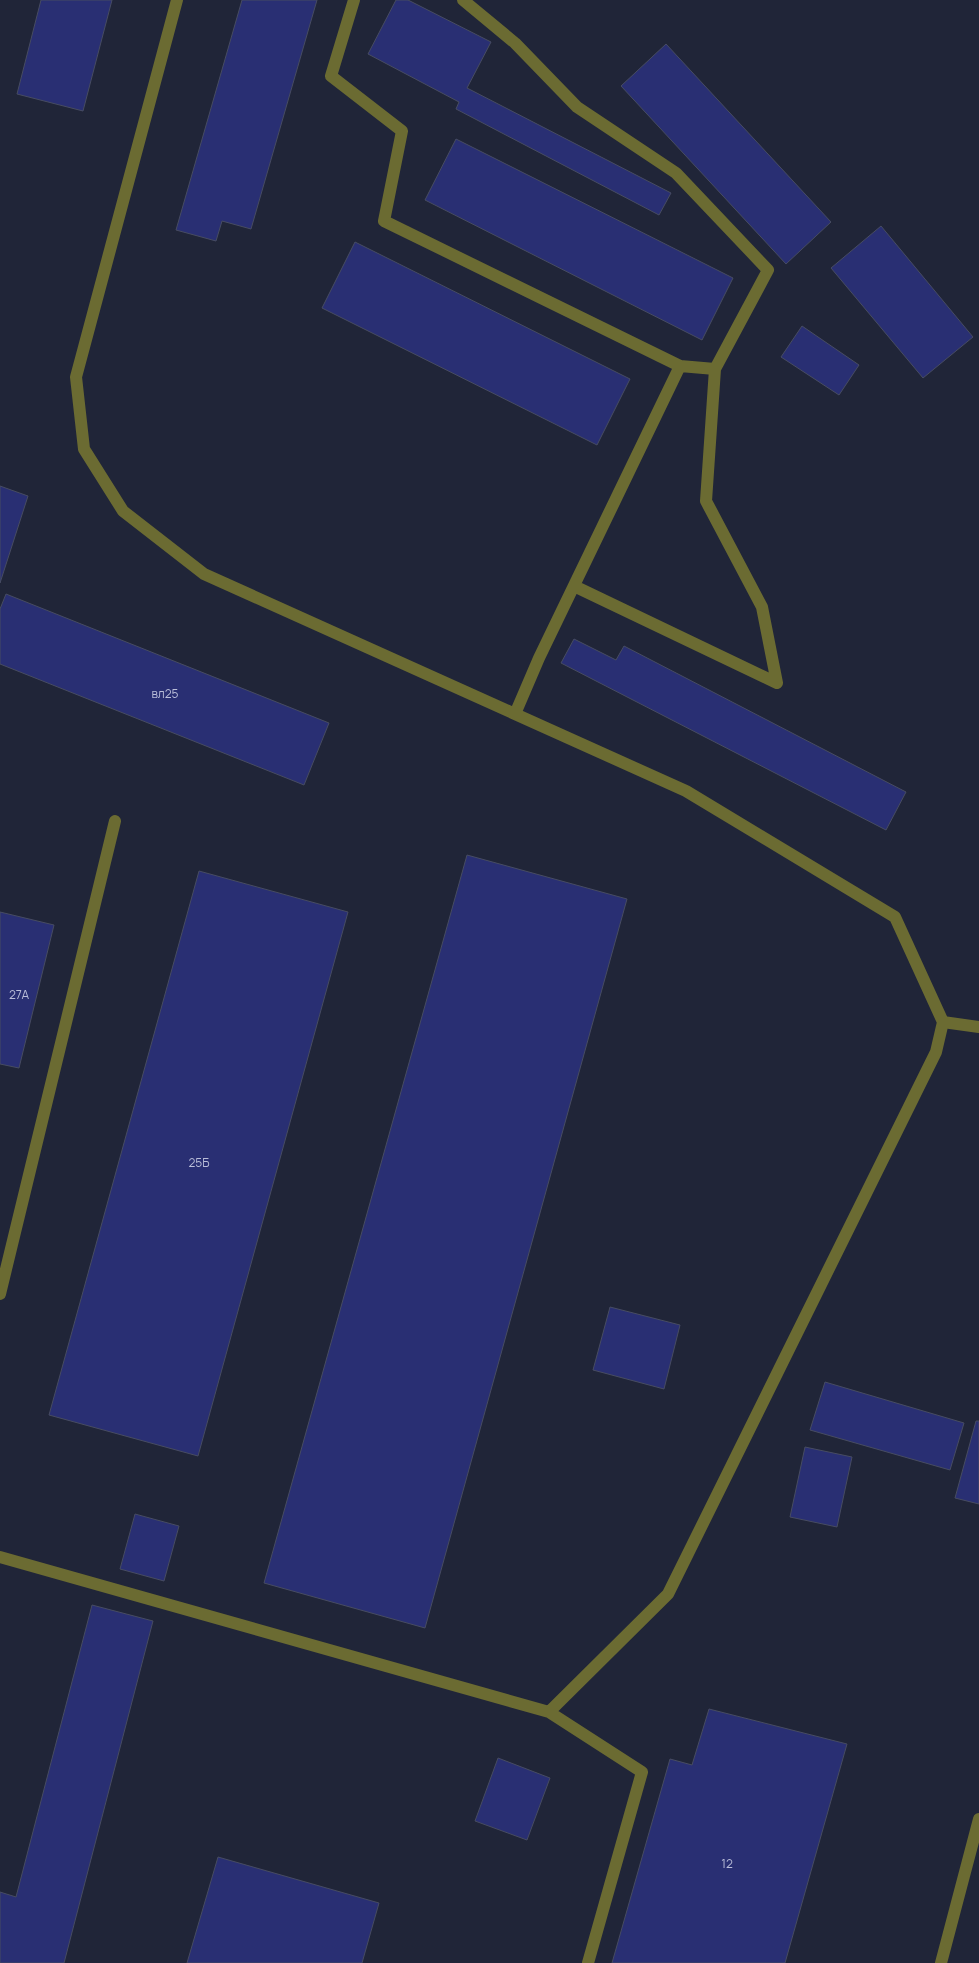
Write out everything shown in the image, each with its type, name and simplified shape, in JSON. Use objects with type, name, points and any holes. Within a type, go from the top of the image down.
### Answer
[{"type":"street","points":[[177,0],[76,377],[84,449],[123,511],[204,574],[686,791],[895,917],[943,1022],[936,1052],[668,1594],[549,1712]]},
{"type":"street","points":[[354,0],[331,76],[402,132],[384,221],[680,366],[715,369]]},
{"type":"street","points":[[463,0],[515,43],[577,107],[676,173],[768,270],[715,369],[706,501],[762,607],[777,683],[574,586]]},
{"type":"street","points":[[515,714],[539,658],[680,366]]},
{"type":"street","points":[[0,1294],[115,821]]},
{"type":"street","points":[[943,1022],[979,1027]]},
{"type":"street","points":[[0,1557],[549,1712],[642,1772],[588,1963]]},
{"type":"street","points":[[940,1963],[979,1819]]},
{"type":"building","points":[[41,0],[112,0],[83,111],[17,94]]},
{"type":"building","points":[[242,0],[317,0],[251,229],[222,221],[216,241],[176,230]]},
{"type":"building","points":[[396,0],[408,0],[491,42],[467,88],[671,193],[659,215],[456,109],[459,102],[368,54]]},
{"type":"building","points":[[666,44],[831,222],[786,264],[621,86]]},
{"type":"building","points":[[456,139],[733,278],[702,340],[425,200]]},
{"type":"building","points":[[881,226],[973,337],[923,378],[831,268]]},
{"type":"building","points":[[355,242],[630,379],[597,445],[322,308]]},
{"type":"building","points":[[802,326],[859,365],[839,395],[781,357]]},
{"type":"building","points":[[0,486],[28,496],[0,583]]},
{"type":"building","points":[[6,594],[329,723],[304,785],[0,664],[0,609]]},
{"type":"building","points":[[574,639],[616,660],[624,646],[906,792],[886,830],[561,663]]},
{"type":"building","points":[[467,855],[627,899],[425,1628],[264,1583]]},
{"type":"building","points":[[199,871],[348,912],[198,1456],[49,1415]]},
{"type":"building","points":[[0,912],[54,925],[19,1068],[0,1064]]},
{"type":"building","points":[[610,1307],[680,1325],[664,1389],[593,1370]]},
{"type":"building","points":[[825,1382],[964,1423],[950,1470],[810,1430]]},
{"type":"building","points":[[976,1421],[979,1421],[979,1504],[955,1498]]},
{"type":"building","points":[[805,1447],[852,1457],[837,1527],[790,1517]]},
{"type":"building","points":[[135,1514],[179,1526],[164,1581],[120,1569]]},
{"type":"building","points":[[92,1605],[153,1621],[64,1963],[0,1963],[0,1892],[16,1897]]},
{"type":"building","points":[[709,1709],[847,1744],[785,1963],[612,1963],[670,1759],[692,1765]]},
{"type":"building","points":[[498,1758],[550,1778],[527,1840],[475,1821]]},
{"type":"building","points":[[218,1857],[379,1903],[362,1963],[187,1963]]}]
